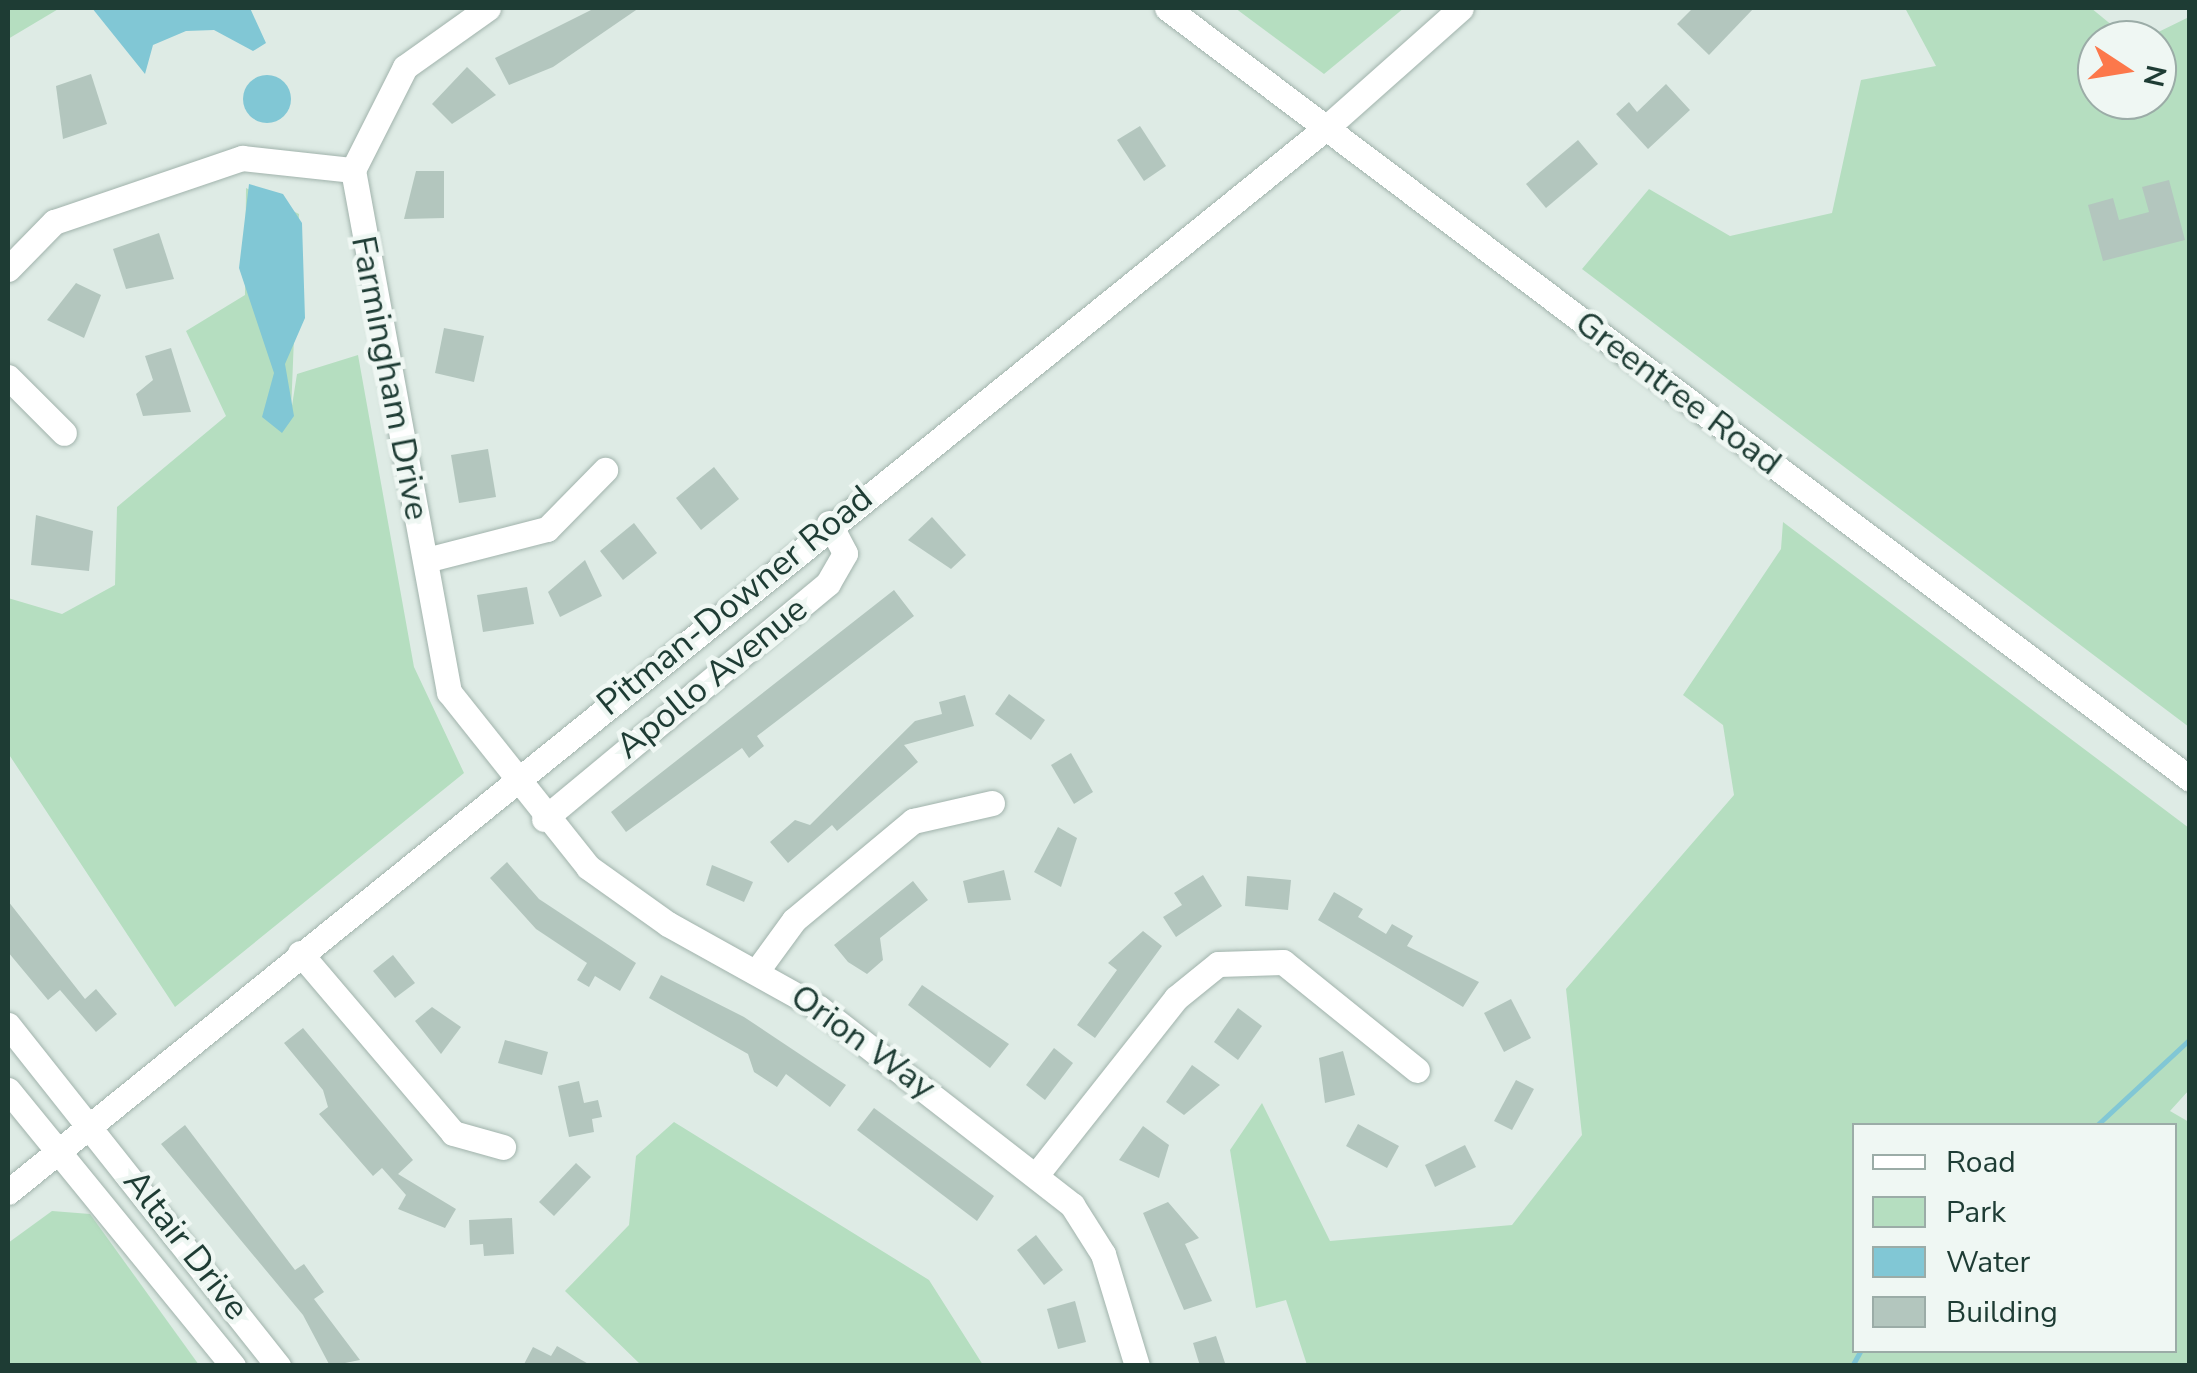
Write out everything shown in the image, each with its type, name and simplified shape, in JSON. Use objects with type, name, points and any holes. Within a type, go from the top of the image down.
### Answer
[{"type":"street","points":[[8,269],[54,222],[242,158],[353,170],[404,67],[488,8]]},
{"type":"street","name":"Greentree Road","points":[[1167,8],[2190,779]]},
{"type":"street","name":"Pitman-Downer Road","points":[[8,1192],[829,523],[1326,127],[1460,8]]},
{"type":"street","name":"Farmingham Drive","points":[[353,170],[449,692],[513,782]]},
{"type":"street","points":[[8,377],[64,433]]},
{"type":"street","points":[[426,560],[547,528],[605,470]]},
{"type":"street","name":"Apollo Avenue","points":[[544,818],[828,583],[845,554],[829,523]]},
{"type":"street","name":"Orion Way","points":[[513,782],[544,818],[637,904],[759,968],[1072,1205],[1103,1254],[1138,1366]]},
{"type":"street","points":[[759,968],[794,920],[896,832],[992,803]]},
{"type":"street","points":[[300,953],[453,1133],[503,1147]]},
{"type":"street","points":[[1036,1174],[1176,998],[1218,964],[1283,962],[1417,1070]]},
{"type":"street","name":"Altair Drive","points":[[8,1026],[92,1126],[278,1366]]},
{"type":"street","name":"Altair Drive","points":[[8,1090],[232,1366]]},
{"type":"street","points":[[142,1254],[173,1228]]},
{"type":"green space","points":[[8,8],[60,8],[8,39]]},
{"type":"green space","points":[[1235,8],[1404,8],[1324,74]]},
{"type":"green space","points":[[1905,8],[2091,8],[2106,20],[2077,20],[2077,120],[2177,120],[2177,23],[2189,17],[2189,727],[1582,269],[1649,189],[1730,236],[1832,213],[1861,80],[1936,66]]},
{"type":"green space","points":[[246,188],[299,214],[291,412],[297,374],[358,355],[414,667],[464,773],[175,1007],[8,753],[8,598],[62,614],[115,585],[117,507],[226,416],[186,331],[245,295]]},
{"type":"green space","points":[[1783,522],[2189,828],[2189,1090],[2170,1111],[2189,1122],[2189,1365],[1307,1365],[1286,1300],[1256,1308],[1230,1150],[1262,1103],[1330,1241],[1512,1225],[1582,1135],[1566,989],[1734,795],[1723,725],[1683,695],[1781,549]]},
{"type":"green space","points":[[674,1122],[929,1280],[983,1365],[641,1365],[565,1291],[629,1225],[636,1156]]},
{"type":"green space","points":[[52,1211],[90,1214],[199,1365],[8,1365],[8,1243]]},
{"type":"water","points":[[92,8],[250,8],[266,43],[253,51],[214,30],[186,31],[153,45],[145,74]]},
{"type":"water","points":[[267,75],[284,82],[291,99],[284,116],[267,123],[250,116],[243,99],[250,82]]},
{"type":"water","points":[[249,184],[283,194],[302,223],[305,318],[285,364],[294,416],[282,433],[262,417],[274,373],[239,268]]},
{"type":"building","points":[[595,8],[639,8],[553,67],[509,85],[495,58]]},
{"type":"building","points":[[1693,8],[1754,8],[1709,55],[1677,24]]},
{"type":"building","points":[[467,67],[496,95],[452,124],[432,104]]},
{"type":"building","points":[[91,74],[107,124],[63,139],[56,86]]},
{"type":"building","points":[[1666,84],[1690,110],[1648,149],[1616,114],[1629,102],[1637,112]]},
{"type":"building","points":[[1140,126],[1166,166],[1144,181],[1117,140]]},
{"type":"building","points":[[1578,140],[1598,164],[1546,208],[1526,184]]},
{"type":"building","points":[[416,171],[444,171],[444,218],[404,219]]},
{"type":"building","points":[[2169,180],[2185,240],[2103,261],[2088,205],[2113,198],[2119,220],[2149,212],[2142,187]]},
{"type":"building","points":[[159,233],[174,279],[126,289],[113,249]]},
{"type":"building","points":[[76,283],[101,295],[84,338],[47,320]]},
{"type":"building","points":[[444,328],[484,336],[474,382],[435,373]]},
{"type":"building","points":[[171,348],[191,412],[143,416],[136,394],[153,380],[145,356]]},
{"type":"building","points":[[488,449],[496,497],[459,503],[451,455]]},
{"type":"building","points":[[714,467],[739,499],[701,530],[676,498]]},
{"type":"building","points":[[36,515],[93,531],[89,571],[31,565]]},
{"type":"building","points":[[932,517],[966,555],[951,569],[908,540]]},
{"type":"building","points":[[634,523],[657,553],[623,580],[600,551]]},
{"type":"building","points":[[585,560],[602,596],[560,617],[548,592]]},
{"type":"building","points":[[527,587],[534,624],[483,632],[477,595]]},
{"type":"building","points":[[894,590],[914,616],[757,736],[764,746],[749,758],[742,748],[626,832],[611,812]]},
{"type":"building","points":[[1009,694],[1045,720],[1031,740],[995,714]]},
{"type":"building","points":[[965,695],[974,726],[904,745],[918,762],[837,831],[832,825],[788,863],[770,842],[795,820],[810,825],[915,721],[942,714],[939,702]]},
{"type":"building","points":[[1071,753],[1093,792],[1074,804],[1051,765]]},
{"type":"building","points":[[1058,827],[1077,838],[1061,887],[1034,872]]},
{"type":"building","points":[[507,862],[539,899],[636,963],[620,991],[595,976],[589,987],[577,980],[587,963],[536,929],[490,878]]},
{"type":"building","points":[[712,865],[753,882],[744,902],[706,885]]},
{"type":"building","points":[[1004,870],[1011,900],[968,903],[963,881]]},
{"type":"building","points":[[1203,875],[1222,906],[1176,937],[1163,917],[1182,905],[1174,893]]},
{"type":"building","points":[[1247,876],[1291,880],[1288,910],[1245,906]]},
{"type":"building","points":[[913,881],[928,900],[880,938],[883,960],[867,974],[848,962],[834,945]]},
{"type":"building","points":[[1334,892],[1363,909],[1358,917],[1386,934],[1392,924],[1413,936],[1407,946],[1479,982],[1463,1007],[1318,920]]},
{"type":"building","points":[[8,901],[85,999],[96,989],[117,1014],[96,1032],[60,990],[48,1000],[8,952]]},
{"type":"building","points":[[1143,931],[1162,946],[1095,1038],[1077,1025],[1117,970],[1108,963]]},
{"type":"building","points":[[393,955],[415,983],[395,998],[373,971]]},
{"type":"building","points":[[661,975],[744,1017],[846,1085],[830,1107],[786,1074],[777,1087],[754,1072],[748,1054],[649,998]]},
{"type":"building","points":[[922,985],[1009,1044],[990,1068],[908,1005]]},
{"type":"building","points":[[1511,999],[1531,1038],[1504,1052],[1484,1013]]},
{"type":"building","points":[[432,1007],[461,1027],[441,1054],[415,1021]]},
{"type":"building","points":[[1238,1008],[1262,1026],[1238,1060],[1214,1042]]},
{"type":"building","points":[[303,1028],[413,1160],[398,1174],[456,1209],[445,1228],[398,1209],[406,1195],[382,1168],[373,1176],[319,1114],[328,1107],[323,1090],[284,1043]]},
{"type":"building","points":[[505,1040],[548,1052],[542,1075],[498,1063]]},
{"type":"building","points":[[1054,1048],[1073,1063],[1045,1100],[1026,1085]]},
{"type":"building","points":[[1343,1051],[1355,1095],[1325,1103],[1319,1058]]},
{"type":"building","points":[[1192,1065],[1220,1085],[1184,1115],[1166,1102]]},
{"type":"building","points":[[1516,1080],[1534,1089],[1512,1130],[1494,1121]]},
{"type":"building","points":[[579,1081],[584,1103],[598,1100],[602,1117],[592,1119],[594,1132],[569,1137],[558,1086]]},
{"type":"building","points":[[874,1108],[994,1196],[977,1221],[857,1130]]},
{"type":"building","points":[[1358,1124],[1399,1146],[1387,1168],[1346,1146]]},
{"type":"building","points":[[185,1125],[295,1270],[304,1264],[324,1292],[314,1299],[360,1360],[330,1366],[303,1315],[161,1144]]},
{"type":"building","points":[[1143,1126],[1169,1145],[1159,1178],[1119,1160]]},
{"type":"building","points":[[1465,1145],[1476,1167],[1435,1187],[1425,1165]]},
{"type":"building","points":[[576,1163],[591,1177],[554,1216],[539,1202]]},
{"type":"building","points":[[1168,1202],[1199,1238],[1185,1244],[1212,1301],[1184,1310],[1143,1213]]},
{"type":"building","points":[[512,1218],[514,1254],[484,1256],[483,1244],[470,1245],[469,1220]]},
{"type":"building","points":[[1036,1235],[1063,1270],[1044,1285],[1017,1250]]},
{"type":"building","points":[[1075,1301],[1086,1342],[1058,1349],[1047,1309]]},
{"type":"building","points":[[1216,1336],[1226,1366],[1200,1366],[1193,1343]]},
{"type":"building","points":[[557,1346],[592,1366],[523,1366],[533,1347],[551,1356]]},
{"type":"waterway","points":[[2099,1123],[2190,1039]]},
{"type":"waterway","points":[[1852,1366],[1859,1353]]}]
